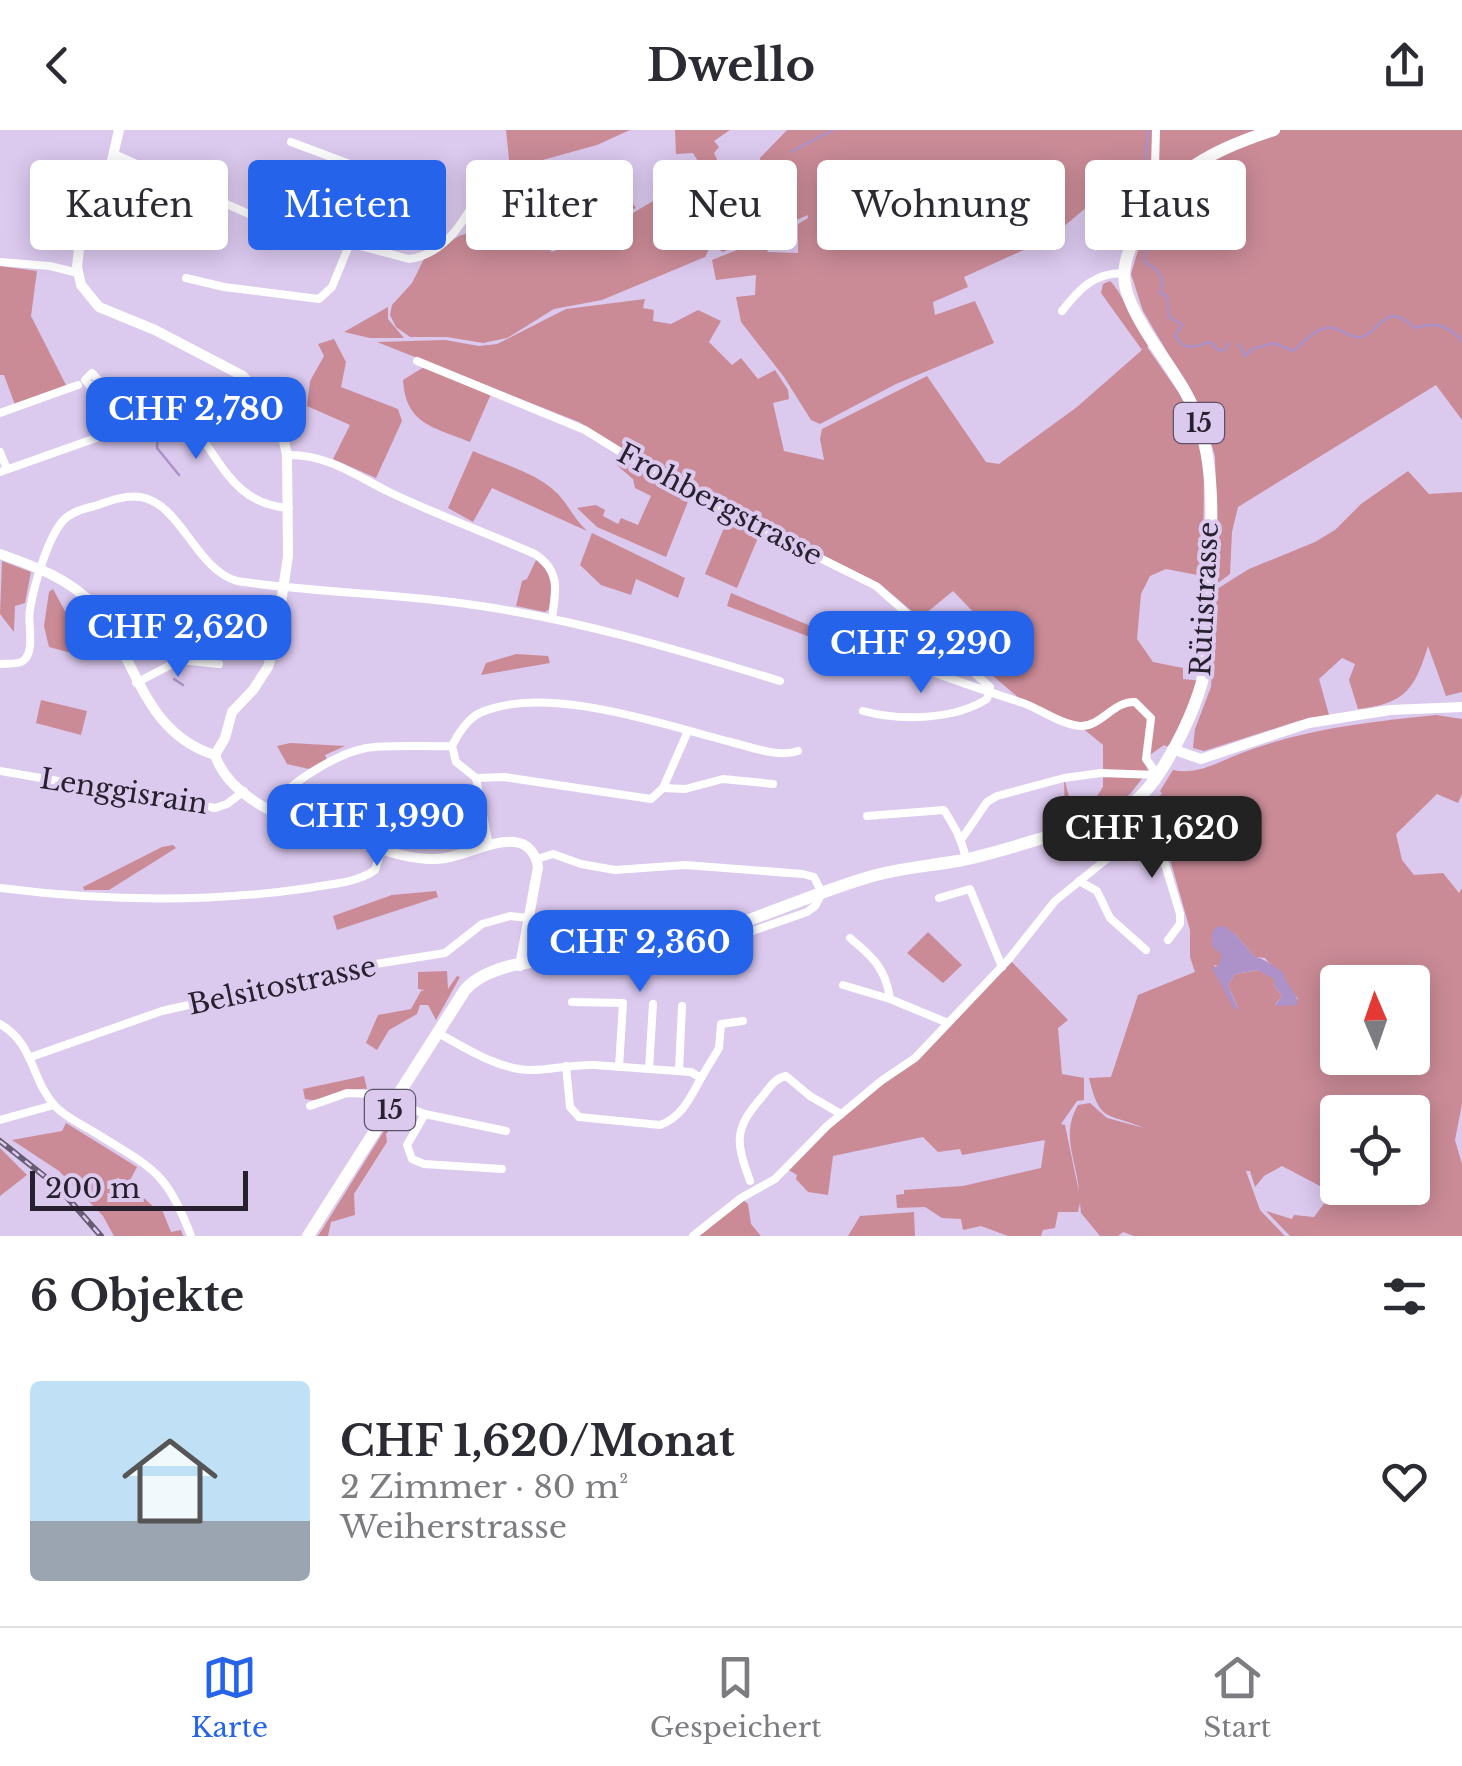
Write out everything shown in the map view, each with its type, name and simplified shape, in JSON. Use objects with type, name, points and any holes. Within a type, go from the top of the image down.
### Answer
[{"type":"main road","points":[[1204,160],[1259,132],[1274,130]]},
{"type":"main road","points":[[1123,273],[1129,250]]},
{"type":"main road","name":"Rütistrasse","points":[[308,1236],[471,984],[491,971],[600,958],[678,943],[882,873],[966,859],[1090,825],[1129,806],[1158,775],[1194,705],[1205,664],[1208,466],[1194,410],[1130,302],[1123,273]]},
{"type":"street","points":[[119,130],[83,236],[78,273],[86,293],[98,307],[216,360],[256,387],[278,420],[287,456],[286,587],[268,668],[232,712],[225,738],[215,755]]},
{"type":"street","points":[[1156,130],[1156,160]]},
{"type":"street","points":[[290,142],[394,183],[401,206],[386,252]]},
{"type":"street","points":[[114,154],[248,214]]},
{"type":"street","points":[[378,250],[421,257],[457,231],[466,216]]},
{"type":"street","points":[[186,278],[224,287],[322,298],[336,280],[347,250]]},
{"type":"street","points":[[0,262],[50,266],[78,273]]},
{"type":"street","points":[[1062,311],[1076,292],[1098,277],[1123,273]]},
{"type":"street","name":"Frohbergstrasse","points":[[417,361],[570,423],[687,492],[876,586],[990,687],[989,693]]},
{"type":"street","points":[[99,381],[141,390],[167,403],[185,418],[245,494],[262,505],[289,508]]},
{"type":"street","points":[[0,412],[78,384]]},
{"type":"street","points":[[0,452],[3,471],[99,437],[109,429]]},
{"type":"street","points":[[287,456],[308,456],[335,464],[389,492],[535,554],[555,575],[552,618]]},
{"type":"street","points":[[0,664],[25,659],[29,647],[29,610],[55,532],[68,516],[123,498],[140,497],[164,508],[220,574],[236,581],[473,604],[552,618],[616,631],[780,681]]},
{"type":"street","points":[[0,554],[74,587],[94,606],[155,710],[189,744],[215,755],[222,772],[270,810],[305,826],[382,850],[435,859],[512,841],[521,843],[537,859],[537,883],[520,966]]},
{"type":"street","name":"Frohbergstrasse","points":[[850,639],[936,675],[1080,726],[1090,724],[1119,704],[1135,702],[1151,718],[1146,759],[1158,775]]},
{"type":"street","points":[[136,683],[180,660],[219,664]]},
{"type":"street","points":[[863,712],[903,716],[955,712],[980,703],[989,693]]},
{"type":"street","points":[[452,746],[476,715],[518,704],[561,704],[603,710],[758,749],[789,754],[798,751]]},
{"type":"street","points":[[1172,749],[1201,759],[1309,723],[1390,710],[1462,707]]},
{"type":"street","points":[[452,746],[459,765],[476,778],[504,778],[654,798],[688,731]]},
{"type":"street","points":[[270,810],[279,796],[308,774],[364,748],[452,746]]},
{"type":"street","name":"Lenggisrain","points":[[0,770],[215,808],[228,804],[244,791]]},
{"type":"street","points":[[963,838],[987,802],[997,796],[1064,778],[1101,773],[1158,775]]},
{"type":"street","points":[[476,778],[490,846]]},
{"type":"street","points":[[662,788],[684,789],[723,778],[773,784]]},
{"type":"street","points":[[692,1236],[741,1198],[776,1179],[806,1144],[840,1114],[916,1058],[1002,968],[1055,901],[1124,845],[1134,823],[1129,806]]},
{"type":"street","points":[[867,816],[944,810],[950,825],[963,838],[966,859]]},
{"type":"street","points":[[1134,823],[1156,834],[1162,845],[1180,914],[1180,924],[1168,940]]},
{"type":"street","points":[[0,888],[105,898],[224,898],[364,876],[375,870],[382,850]]},
{"type":"street","points":[[537,859],[553,854],[615,870],[685,866],[811,876],[822,893]]},
{"type":"street","points":[[1078,881],[1097,891],[1110,918],[1146,950]]},
{"type":"street","points":[[940,898],[970,889],[1002,968]]},
{"type":"street","name":"Belsitostrasse","points":[[28,1053],[162,1011],[358,967],[445,954],[482,924],[510,916],[528,918]]},
{"type":"street","points":[[850,938],[881,965],[890,999]]},
{"type":"street","points":[[843,985],[948,1023]]},
{"type":"street","points":[[572,1002],[623,1003],[620,1066]]},
{"type":"street","points":[[649,1069],[653,1004]]},
{"type":"street","points":[[678,1071],[682,1006]]},
{"type":"street","points":[[566,1066],[570,1107],[579,1117],[660,1125],[684,1108],[719,1048],[720,1024],[743,1021]]},
{"type":"street","points":[[0,1024],[16,1034],[54,1105],[156,1171],[172,1191],[190,1236]]},
{"type":"street","points":[[440,1034],[511,1068],[620,1066],[691,1072],[701,1078]]},
{"type":"street","points":[[750,1181],[739,1150],[739,1131],[748,1113],[777,1078],[786,1076],[840,1114]]},
{"type":"street","points":[[310,1106],[350,1092],[377,1095],[425,1114],[506,1131]]},
{"type":"street","points":[[0,1120],[54,1105]]},
{"type":"street","points":[[425,1114],[407,1145],[412,1160],[502,1170]]},
{"type":"shaded area","points":[[506,130],[630,130],[597,145],[543,160],[509,160]]},
{"type":"shaded area","points":[[675,130],[730,130],[714,141],[719,147],[714,153],[717,160],[697,160],[693,153],[676,154]]},
{"type":"shaded area","points":[[787,130],[1462,130],[1462,420],[1436,385],[1238,507],[1230,574],[1218,583],[1215,456],[1200,408],[1143,311],[1131,274],[1138,250],[1246,250],[1246,160],[1085,160],[1085,209],[1065,225],[1065,160],[817,160],[817,250],[1024,250],[964,277],[968,287],[933,302],[935,315],[975,301],[994,343],[896,384],[820,424],[811,420],[784,377],[741,322],[736,297],[755,295],[756,275],[716,280],[712,260],[737,250],[798,253],[798,224],[808,215],[797,220],[797,160],[760,158]]},
{"type":"shaded area","points":[[653,201],[653,250],[708,250],[705,257],[602,300],[554,309],[507,338],[483,343],[447,337],[410,337],[396,327],[390,315],[392,305],[412,283],[424,259],[438,250],[446,250],[446,245],[459,236],[466,234],[466,250],[633,250],[633,213]]},
{"type":"shaded area","points":[[0,266],[37,271],[31,316],[67,387],[15,405],[4,375],[0,375]]},
{"type":"shaded area","points":[[1110,281],[1150,344],[1147,347],[1188,406],[1204,466],[1203,576],[1166,569],[1150,576],[1141,594],[1137,639],[1153,662],[1183,668],[1183,679],[1202,681],[1172,749],[1164,745],[1144,759],[1148,771],[1130,794],[1114,806],[1065,821],[1064,778],[1072,808],[1090,807],[1103,787],[1103,745],[1080,726],[1019,698],[972,658],[985,624],[953,591],[920,618],[880,584],[646,465],[579,422],[377,342],[445,340],[479,346],[497,344],[566,309],[645,299],[643,308],[654,310],[653,321],[671,324],[698,310],[721,321],[709,342],[732,365],[741,358],[758,379],[775,370],[788,390],[789,399],[773,403],[784,451],[824,460],[822,429],[927,376],[986,462],[999,464],[1077,407],[1142,350],[1101,293],[1103,284]]},
{"type":"shaded area","points":[[388,307],[388,319],[404,338],[370,338],[344,332]]},
{"type":"shaded area","points":[[334,339],[346,362],[341,387],[398,409],[402,421],[376,478],[333,459],[350,425],[307,406],[310,381],[324,356],[318,344]]},
{"type":"shaded area","points":[[424,367],[491,394],[470,442],[434,428],[410,407],[403,380]]},
{"type":"shaded area","points":[[473,451],[550,487],[587,531],[492,488],[473,522],[448,508]]},
{"type":"shaded area","points":[[615,456],[689,499],[666,557],[597,527],[577,508],[596,505],[605,510],[603,516],[618,524],[621,518],[638,525],[651,496],[635,488],[633,479],[613,462]]},
{"type":"shaded area","points":[[1408,471],[1429,494],[1462,492],[1462,692],[1446,696],[1428,646],[1406,692],[1387,703],[1358,709],[1349,680],[1355,664],[1342,658],[1319,679],[1329,715],[1204,751],[1193,748],[1195,729],[1211,687],[1217,589],[1249,569],[1335,530],[1361,504]]},
{"type":"shaded area","points":[[728,518],[760,533],[737,588],[705,574]]},
{"type":"shaded area","points":[[592,533],[685,578],[678,598],[636,579],[631,595],[601,585],[580,565]]},
{"type":"shaded area","points":[[536,560],[550,582],[549,609],[545,612],[516,606],[522,581],[527,579]]},
{"type":"shaded area","points":[[2,561],[31,572],[25,603],[15,606],[14,632],[0,614]]},
{"type":"shaded area","points":[[53,589],[66,613],[86,627],[79,655],[49,647],[44,626],[49,592]]},
{"type":"shaded area","points":[[731,593],[837,637],[830,654],[810,637],[727,606]]},
{"type":"shaded area","points":[[903,625],[915,631],[921,650],[939,657],[946,667],[941,671],[909,656],[907,651],[892,649],[893,639],[905,645],[896,627]]},
{"type":"shaded area","points":[[516,654],[548,656],[550,663],[481,675],[486,663]]},
{"type":"shaded area","points":[[41,700],[87,711],[81,735],[36,723]]},
{"type":"shaded area","points":[[1436,715],[1462,719],[1462,794],[1458,803],[1437,794],[1396,834],[1402,860],[1414,875],[1443,873],[1459,893],[1462,888],[1462,1104],[1455,1140],[1462,1164],[1462,1236],[1290,1236],[1266,1211],[1292,1219],[1294,1215],[1314,1217],[1323,1205],[1430,1205],[1430,1095],[1320,1095],[1320,1186],[1282,1166],[1264,1176],[1255,1187],[1250,1171],[1246,1171],[1260,1210],[1285,1236],[1134,1236],[1123,1232],[1118,1236],[1100,1236],[1081,1213],[1080,1203],[1078,1212],[1058,1212],[1055,1228],[1043,1230],[1041,1236],[1008,1236],[981,1226],[963,1230],[961,1219],[942,1218],[925,1207],[897,1208],[896,1195],[904,1194],[904,1190],[963,1186],[1041,1168],[1045,1140],[962,1155],[960,1149],[938,1152],[923,1137],[833,1156],[828,1195],[808,1192],[796,1179],[797,1175],[787,1169],[806,1144],[915,1058],[1009,959],[1068,1020],[1058,1028],[1062,1074],[1084,1078],[1084,1100],[1077,1101],[1061,1124],[1065,1125],[1079,1192],[1070,1138],[1078,1105],[1090,1103],[1107,1118],[1144,1128],[1106,1114],[1097,1103],[1089,1078],[1111,1077],[1138,995],[1195,972],[1190,957],[1190,930],[1165,841],[1156,834],[1158,831],[1143,824],[1140,810],[1162,794],[1160,791],[1173,770],[1199,770],[1263,745],[1361,724]],"holes":[[[1235,934],[1255,957],[1265,958],[1298,999],[1275,1005],[1282,996],[1274,985],[1275,979],[1259,970],[1235,974],[1228,985],[1238,1008],[1214,965],[1219,966]]]},
{"type":"shaded area","points":[[277,746],[345,746],[325,755],[328,762],[309,769],[287,764]]},
{"type":"shaded area","points":[[162,847],[176,848],[109,890],[84,890],[83,887]]},
{"type":"shaded area","points":[[436,891],[438,897],[337,930],[333,916],[392,895]]},
{"type":"shaded area","points":[[1224,926],[1255,957],[1283,972],[1298,1005],[1275,1006],[1282,996],[1274,979],[1258,970],[1235,974],[1228,985],[1238,1009],[1234,1009],[1212,968],[1219,965],[1222,955],[1212,946],[1212,933],[1216,927]]},
{"type":"shaded area","points":[[928,932],[962,965],[943,983],[907,953]]},
{"type":"shaded area","points":[[447,971],[448,989],[460,977],[436,1020],[428,1005],[420,1005],[417,1014],[389,1030],[377,1050],[366,1043],[378,1015],[411,1009],[425,990],[418,989],[418,972]]},
{"type":"shaded area","points":[[364,1076],[367,1089],[305,1099],[303,1089]]},
{"type":"shaded area","points":[[66,1123],[137,1167],[128,1184],[155,1208],[161,1207],[171,1232],[181,1230],[183,1236],[114,1236],[103,1216],[59,1171],[12,1140],[62,1131]]},
{"type":"shaded area","points":[[389,1123],[392,1126],[386,1134],[387,1142],[354,1194],[355,1215],[331,1222],[328,1236],[318,1236]]},
{"type":"shaded area","points":[[0,1148],[27,1175],[0,1196]]},
{"type":"shaded area","points":[[741,1198],[748,1204],[751,1224],[761,1236],[693,1236]]},
{"type":"shaded area","points":[[914,1212],[915,1236],[848,1236],[860,1216]]},
{"type":"waterway","points":[[791,152],[833,130]]},
{"type":"waterway","points":[[1146,160],[1148,130]]},
{"type":"waterway","points":[[1147,250],[1144,261],[1158,271],[1163,281],[1160,293],[1167,296],[1169,317],[1182,325],[1175,336],[1179,341],[1187,346],[1210,342],[1218,350],[1229,344]]},
{"type":"waterway","points":[[1239,344],[1245,356],[1253,349],[1274,343],[1293,351],[1320,330],[1333,328],[1361,337],[1396,316],[1414,328],[1446,328],[1462,342]]},
{"type":"waterway","points":[[167,411],[159,416],[157,448],[179,475]]},
{"type":"waterway","points":[[174,679],[183,685]]},
{"type":"railway","points":[[0,1141],[58,1187],[101,1236]]}]
